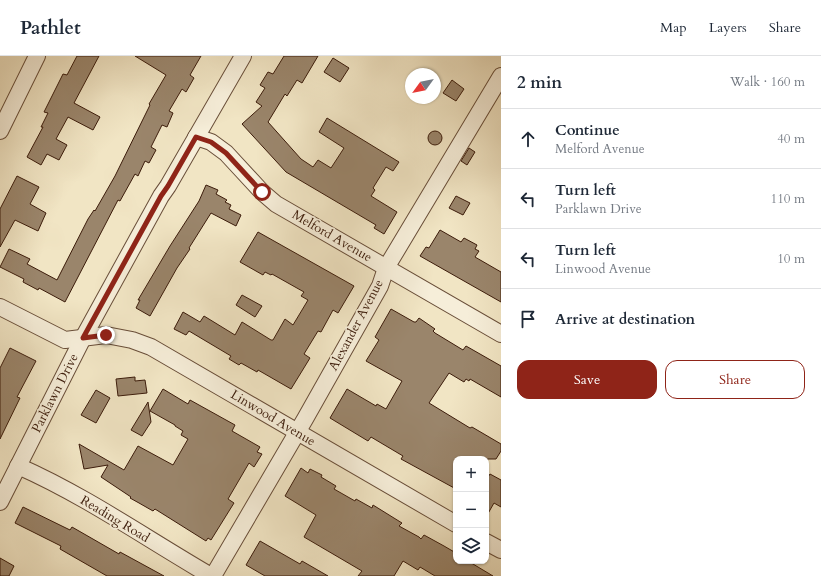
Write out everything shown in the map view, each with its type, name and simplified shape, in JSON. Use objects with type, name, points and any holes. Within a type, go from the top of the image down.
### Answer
[{"type":"street","points":[[0,131],[37,56]]},
{"type":"street","name":"Parklawn Drive","points":[[0,502],[83,338],[161,196],[242,56]]},
{"type":"street","name":"Alexander Avenue","points":[[212,576],[297,433],[380,286],[386,268],[501,76]]},
{"type":"street","name":"Melford Avenue","points":[[196,137],[211,142],[226,153],[262,192],[276,204],[501,334]]},
{"type":"street","name":"Linwood Avenue","points":[[0,307],[65,340],[106,335],[132,340],[151,347],[171,357],[297,433],[453,522]]},
{"type":"street","name":"Reading Road","points":[[18,466],[77,496],[212,576]]},
{"type":"street","points":[[489,544],[501,550]]},
{"type":"building","points":[[77,56],[99,56],[74,103],[100,117],[93,130],[68,117],[56,139],[67,145],[59,160],[47,154],[41,165],[27,157],[43,127],[41,127],[48,113],[44,112],[63,74],[67,75]]},
{"type":"building","points":[[135,56],[201,56],[190,75],[194,78],[186,92],[182,89],[169,111],[173,113],[167,127],[162,125],[151,147],[156,150],[149,163],[145,161],[138,176],[135,174],[120,201],[118,200],[65,302],[39,288],[38,290],[23,282],[24,279],[0,267],[9,249],[30,259],[27,264],[57,280],[88,219],[94,210],[95,211],[115,176],[150,105],[149,104],[166,75]]},
{"type":"building","points":[[284,56],[318,56],[302,83],[297,80],[287,96],[285,94],[268,122],[301,159],[313,167],[318,160],[331,168],[344,148],[319,132],[327,118],[399,162],[393,171],[386,167],[373,188],[375,190],[371,196],[397,212],[384,234],[374,228],[376,225],[286,172],[242,124],[262,106],[256,102],[265,88],[260,85],[268,72],[273,74]]},
{"type":"building","points":[[333,58],[349,68],[340,82],[324,72]]},
{"type":"building","points":[[452,80],[464,89],[456,101],[443,93]]},
{"type":"building","points":[[435,131],[440,133],[442,138],[440,143],[435,145],[430,143],[428,138],[430,133]]},
{"type":"building","points":[[469,148],[475,152],[467,165],[461,161]]},
{"type":"building","points":[[17,176],[39,187],[30,204],[46,213],[38,231],[15,220],[0,247],[0,209]]},
{"type":"building","points":[[206,185],[218,190],[216,194],[227,200],[225,202],[231,205],[229,209],[241,215],[236,226],[211,213],[177,268],[150,316],[136,308],[140,300],[138,300],[199,201]]},
{"type":"building","points":[[456,196],[470,203],[463,215],[449,208]]},
{"type":"building","points":[[440,230],[461,242],[464,238],[477,245],[475,249],[479,251],[475,257],[501,272],[501,302],[420,256],[426,247],[429,248]]},
{"type":"building","points":[[258,232],[354,286],[338,313],[333,310],[321,332],[318,331],[304,354],[310,358],[291,389],[258,370],[257,372],[241,363],[239,365],[229,359],[231,356],[189,331],[186,335],[174,329],[183,312],[200,322],[204,316],[235,335],[242,322],[271,340],[273,340],[285,319],[293,325],[308,300],[301,296],[304,292],[272,274],[271,275],[265,272],[263,275],[240,262]]},
{"type":"building","points":[[242,295],[262,306],[255,317],[236,305]]},
{"type":"building","points":[[391,309],[414,322],[416,322],[419,318],[435,329],[433,331],[435,333],[463,350],[466,346],[501,366],[501,397],[470,379],[469,381],[466,379],[464,382],[449,373],[429,403],[470,428],[472,427],[501,444],[501,451],[496,459],[489,459],[489,456],[453,456],[453,487],[401,459],[403,456],[371,437],[368,441],[330,418],[347,389],[376,406],[377,404],[386,409],[402,381],[366,361],[379,340],[375,337]]},
{"type":"building","points":[[10,348],[36,361],[17,397],[20,398],[0,439],[0,368]]},
{"type":"building","points":[[135,377],[135,381],[145,380],[147,393],[118,396],[116,379]]},
{"type":"building","points":[[163,389],[188,404],[190,400],[235,425],[232,431],[260,447],[257,452],[262,454],[254,467],[249,463],[228,499],[234,503],[211,540],[208,538],[206,541],[155,509],[153,511],[130,498],[131,497],[101,477],[108,465],[84,469],[79,444],[124,470],[138,446],[173,465],[188,439],[181,435],[183,431],[175,425],[150,411]]},
{"type":"building","points":[[96,390],[110,398],[96,423],[81,415]]},
{"type":"building","points":[[148,402],[151,422],[142,436],[131,430]]},
{"type":"building","points":[[301,468],[308,473],[310,469],[322,475],[321,477],[336,486],[334,489],[355,501],[356,499],[372,508],[373,505],[402,523],[399,526],[421,539],[424,535],[453,551],[453,564],[473,564],[493,576],[435,576],[420,567],[418,570],[403,561],[394,576],[358,576],[362,571],[304,537],[316,515],[285,496]]},
{"type":"building","points":[[490,474],[501,480],[501,507],[494,503],[489,512],[489,492]]},
{"type":"building","points":[[23,507],[70,530],[72,527],[119,554],[120,552],[164,576],[107,576],[60,549],[61,546],[15,523]]},
{"type":"building","points":[[260,541],[300,564],[302,561],[328,576],[265,576],[246,565]]},
{"type":"building","points":[[0,558],[14,566],[9,576],[0,576]]},
{"type":"route","points":[[106,335],[83,338],[161,196],[196,137],[211,142],[226,153],[262,192]]}]
